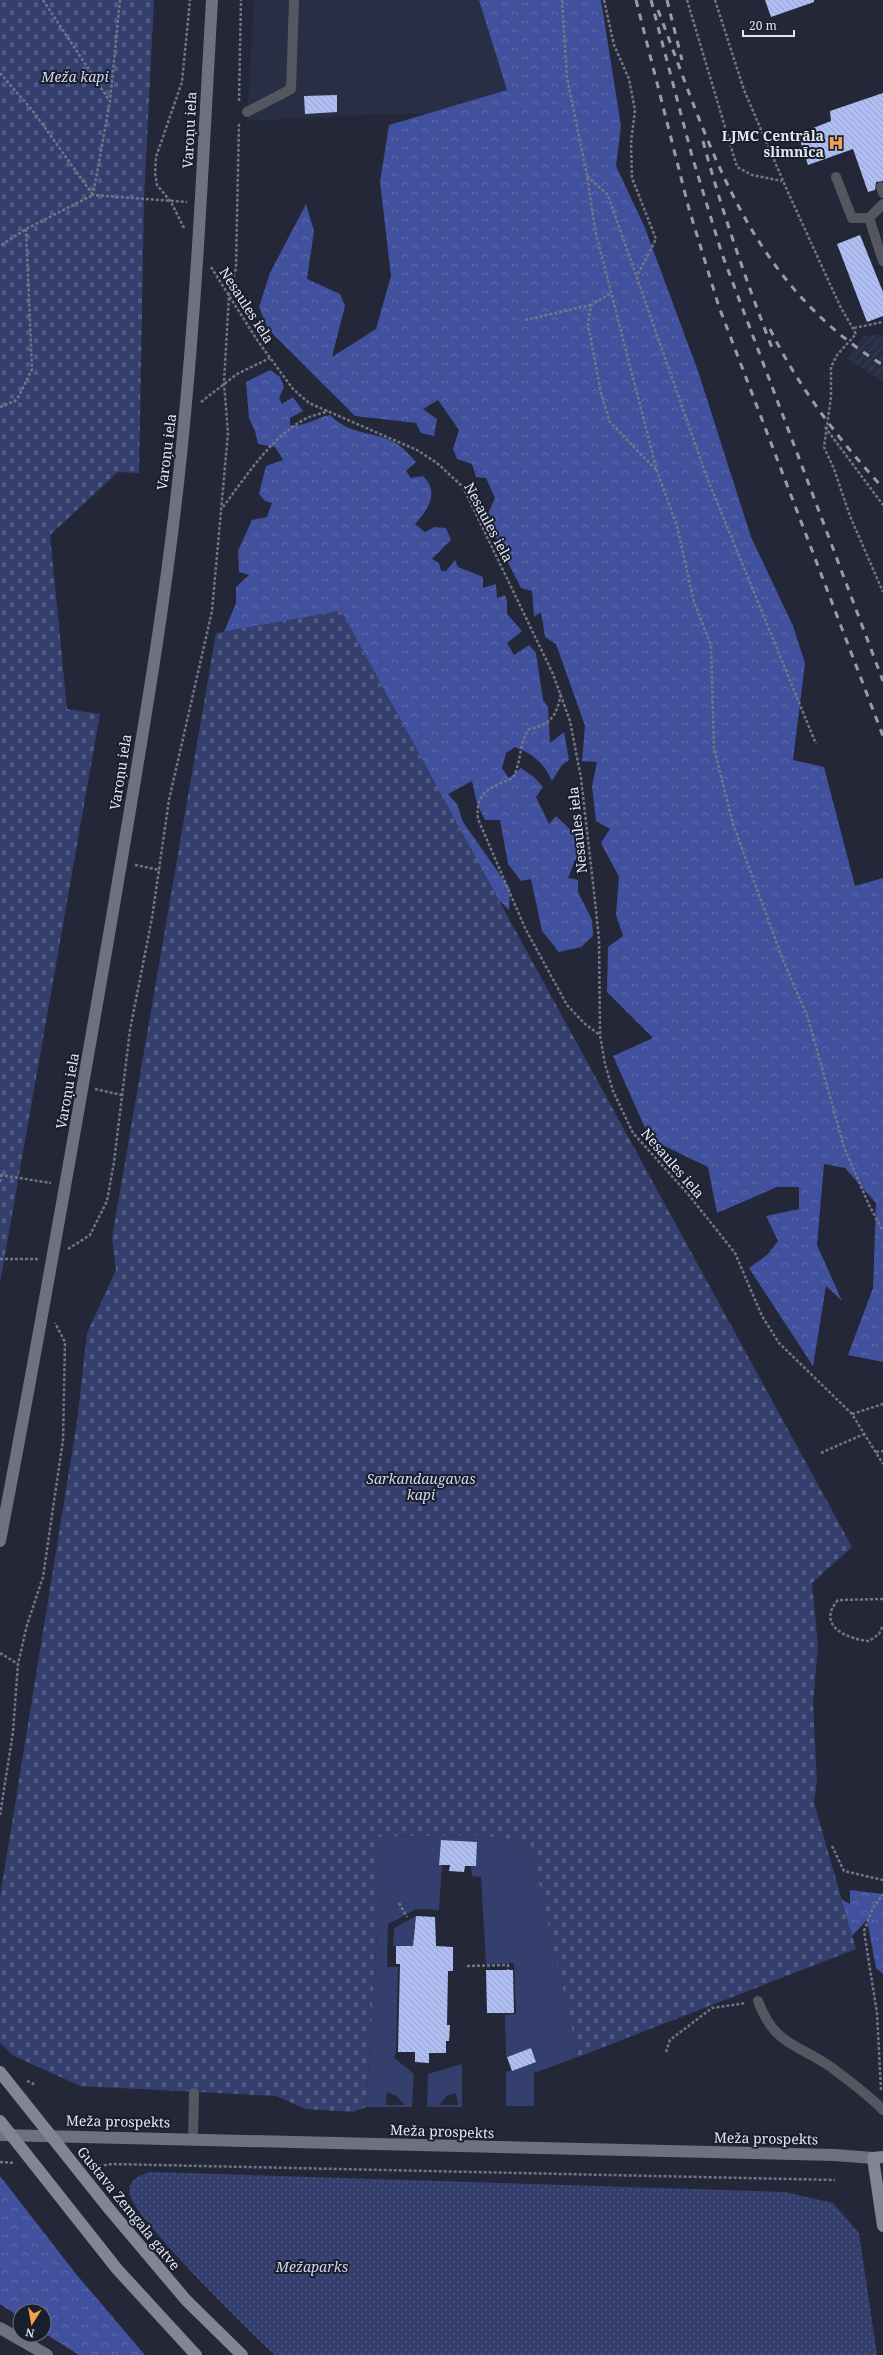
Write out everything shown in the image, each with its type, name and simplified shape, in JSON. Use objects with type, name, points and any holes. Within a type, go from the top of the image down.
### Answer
[{"type":"main road","name":"Gustava Zemgala gatve","points":[[0,2072],[110,2210],[186,2300],[242,2355]]},
{"type":"main road","points":[[0,2121],[117,2269],[196,2355]]},
{"type":"main road","points":[[878,2158],[883,2226]]},
{"type":"street","name":"Varoņu iela","points":[[0,1541],[66,1186],[121,862],[166,581],[185,415],[197,255],[212,0]]},
{"type":"street","name":"Meža prospekts","points":[[0,2135],[193,2138],[834,2155],[878,2158]]},
{"type":"street","points":[[0,2328],[47,2355]]},
{"type":"lane","points":[[242,112],[291,90],[294,0]]},
{"type":"lane","points":[[836,177],[852,218],[869,218],[883,204]]},
{"type":"lane","points":[[869,218],[883,261]]},
{"type":"lane","points":[[758,2001],[766,2021],[782,2039],[830,2067],[882,2109]]},
{"type":"lane","points":[[193,2138],[194,2093]]},
{"type":"path","points":[[43,0],[110,101]]},
{"type":"path","points":[[93,195],[110,101],[120,0]]},
{"type":"path","points":[[190,0],[182,82],[156,156],[155,173],[157,185],[171,202],[197,255]]},
{"type":"path","points":[[0,1259],[53,1259],[90,1235],[108,1201],[130,1030],[160,870],[169,800],[212,611],[223,508],[228,433],[224,383],[229,294],[236,268],[242,112],[241,0]]},
{"type":"path","points":[[562,0],[567,78],[587,176],[595,230],[610,294],[645,417],[657,471],[677,526],[694,602],[711,645],[714,748],[734,824],[783,960],[808,1018],[844,1147],[869,1205],[883,1231]]},
{"type":"path","points":[[604,0],[614,45],[629,80],[635,110],[631,143],[632,178],[656,239],[637,276]]},
{"type":"path","points":[[688,0],[737,167],[752,175],[782,181]]},
{"type":"path","points":[[715,0],[744,90],[782,181],[840,306],[854,328],[856,334],[837,355],[831,367],[831,397],[825,427],[824,447],[834,469],[850,516],[883,592]]},
{"type":"path","points":[[0,73],[38,117],[93,195]]},
{"type":"path","points":[[587,176],[608,195],[706,475],[816,744]]},
{"type":"path","points":[[0,246],[26,229],[93,195],[171,202],[200,202]]},
{"type":"path","points":[[0,407],[15,401],[32,369],[26,229]]},
{"type":"path","name":"Nesaules iela","points":[[197,255],[213,269],[270,358],[293,389],[309,402],[417,450],[437,463],[462,487],[561,694],[570,721],[581,778],[599,939],[600,1035],[605,1064],[613,1091],[633,1133],[688,1194],[735,1253],[762,1316],[779,1343],[852,1414],[883,1464]]},
{"type":"path","points":[[525,320],[591,305],[610,294]]},
{"type":"path","points":[[591,305],[588,324],[600,393],[610,422],[657,471]]},
{"type":"path","points":[[854,328],[883,322]]},
{"type":"path","points":[[185,415],[237,374],[270,358]]},
{"type":"path","points":[[223,508],[251,470],[277,442],[307,418],[328,411]]},
{"type":"path","points":[[825,427],[883,505]]},
{"type":"path","points":[[561,694],[556,714],[543,726],[529,728],[523,737],[520,764],[513,778],[494,786],[481,795],[477,806],[478,819],[525,928],[567,1005],[585,1024],[600,1035]]},
{"type":"path","points":[[121,862],[160,870]]},
{"type":"path","points":[[83,1087],[122,1095]]},
{"type":"path","points":[[0,1182],[1,1175],[66,1186]]},
{"type":"path","points":[[0,1815],[13,1732],[18,1664],[27,1625],[43,1577],[63,1440],[65,1342],[57,1324],[43,1314]]},
{"type":"path","points":[[852,1414],[883,1404]]},
{"type":"path","points":[[822,1453],[864,1434]]},
{"type":"path","points":[[876,1452],[883,1450]]},
{"type":"path","points":[[883,1599],[838,1600],[831,1608],[830,1619],[836,1630],[852,1640],[869,1641],[879,1634],[883,1625]]},
{"type":"path","points":[[0,1653],[18,1664]]},
{"type":"path","points":[[832,1846],[844,1871],[883,1880]]},
{"type":"path","points":[[882,2109],[877,2012],[864,1931],[873,1908],[883,1894]]},
{"type":"path","points":[[399,1903],[407,1917]]},
{"type":"path","points":[[467,1966],[508,1965],[508,1970]]},
{"type":"path","points":[[666,2052],[670,2040],[712,2008],[758,2001]]},
{"type":"path","points":[[0,2162],[17,2163]]},
{"type":"path","points":[[89,2167],[112,2164],[835,2180]]},
{"type":"shaded area","points":[[254,0],[552,0],[565,112],[386,114],[247,121]]},
{"type":"shaded area","points":[[883,334],[883,382],[846,358],[864,336]]},
{"type":"green space","name":"Meža kapi","points":[[0,0],[154,0],[144,199],[139,473],[118,472],[50,535],[67,709],[100,714],[0,1283]]},
{"type":"green space","points":[[479,0],[601,0],[621,126],[616,166],[645,228],[698,371],[751,537],[793,626],[805,663],[793,760],[824,767],[855,886],[883,878],[883,1362],[848,1355],[873,1288],[876,1203],[845,1168],[824,1164],[817,1245],[842,1301],[826,1286],[813,1366],[749,1268],[767,1255],[778,1241],[766,1216],[799,1209],[799,1187],[777,1187],[717,1213],[708,1167],[650,1139],[613,1056],[653,1038],[607,992],[608,947],[623,936],[616,915],[619,877],[601,843],[610,829],[596,821],[592,786],[597,762],[582,761],[585,726],[556,644],[545,637],[541,612],[534,617],[532,591],[521,588],[502,551],[487,516],[495,498],[486,478],[476,477],[472,464],[457,459],[453,449],[459,430],[438,400],[423,409],[437,419],[434,436],[421,433],[416,423],[355,416],[268,329],[259,307],[270,273],[306,204],[314,231],[307,279],[340,294],[345,306],[332,357],[376,329],[391,276],[380,182],[389,125],[507,90]]},
{"type":"green space","points":[[270,370],[280,377],[284,387],[279,398],[282,404],[293,397],[303,411],[290,418],[290,425],[295,426],[305,424],[330,415],[344,426],[392,441],[405,450],[416,462],[406,471],[411,478],[423,476],[431,488],[428,507],[415,524],[425,532],[434,527],[446,528],[451,540],[432,559],[439,563],[441,571],[446,571],[455,560],[458,567],[483,577],[483,588],[496,584],[497,598],[505,595],[507,601],[507,614],[522,631],[507,643],[514,655],[529,645],[536,653],[543,700],[548,707],[550,743],[564,732],[569,760],[562,765],[552,781],[542,764],[533,756],[515,747],[506,753],[502,768],[509,778],[521,768],[534,777],[543,787],[536,797],[549,824],[556,816],[576,835],[581,836],[585,857],[575,860],[568,878],[578,880],[578,892],[592,920],[593,936],[581,947],[559,952],[542,931],[531,879],[521,881],[508,864],[500,820],[485,820],[477,804],[472,781],[448,794],[457,804],[463,822],[510,889],[509,910],[498,899],[341,611],[224,632],[236,603],[236,587],[249,575],[239,572],[238,551],[252,520],[267,517],[272,503],[265,501],[259,494],[266,466],[283,460],[275,447],[258,444],[255,431],[249,418],[246,382]]},
{"type":"green space","name":"Sarkandaugavas kapi","points":[[341,611],[852,1547],[812,1583],[818,1647],[813,1702],[817,1781],[814,1803],[856,1949],[578,2057],[530,1842],[479,1835],[377,1837],[377,1930],[366,2107],[352,2112],[306,2109],[276,2096],[80,2086],[14,2056],[0,2043],[0,1897],[77,1422],[87,1333],[116,1270],[112,1238],[216,633]]},
{"type":"green space","points":[[479,1835],[531,1842],[578,2057],[534,2073],[534,2106],[506,2106],[506,2072],[536,2062],[531,2048],[507,2057],[506,2055],[505,2015],[516,2014],[514,1963],[486,1964],[481,1877],[472,1876],[471,1866],[476,1866],[477,1842],[441,1840],[439,1864],[442,1865],[439,1910],[417,1909],[388,1924],[387,1967],[398,1967],[396,2053],[394,2058],[414,2074],[412,2107],[366,2107],[377,1930],[377,1837]],"holes":[[[387,2092],[397,2096],[404,2105],[386,2105]]]},
{"type":"green space","points":[[850,1890],[883,1894],[883,1974],[876,1968],[867,1920],[850,1938],[841,1899],[850,1904]]},
{"type":"green space","points":[[416,1916],[418,1927],[414,1927],[413,1946],[393,1946],[394,1928]]},
{"type":"green space","points":[[462,2064],[462,2107],[427,2107],[428,2074]],"holes":[[[456,2093],[458,2105],[439,2105],[447,2096]]]},
{"type":"green space","name":"Mežaparks","points":[[151,2172],[785,2192],[833,2203],[859,2233],[877,2355],[275,2355],[195,2276],[171,2250],[136,2207],[130,2195],[130,2186],[138,2177]]},
{"type":"green space","points":[[0,2176],[76,2274],[145,2355],[79,2355],[52,2338],[52,2303],[12,2303],[12,2312],[0,2304]]},
{"type":"building","points":[[765,0],[814,0],[814,2],[771,17]]},
{"type":"building","name":"LJMC Centrāla slimnīca","points":[[883,93],[883,181],[876,182],[875,190],[868,192],[853,149],[808,165],[798,134],[831,121],[830,111]]},
{"type":"building","points":[[337,95],[337,112],[305,114],[304,96]]},
{"type":"building","points":[[860,235],[883,292],[883,316],[867,322],[837,244]]},
{"type":"building","points":[[441,1840],[477,1842],[476,1866],[465,1866],[464,1872],[449,1871],[450,1865],[439,1865]]},
{"type":"building","points":[[416,1916],[435,1917],[436,1946],[453,1947],[453,1971],[448,1971],[447,2025],[450,2025],[449,2041],[446,2041],[446,2053],[429,2053],[429,2063],[415,2062],[415,2052],[398,2052],[400,1964],[396,1964],[396,1946],[413,1946]]},
{"type":"building","points":[[486,1970],[513,1970],[514,2013],[487,2013]]},
{"type":"building","points":[[531,2048],[536,2062],[512,2071],[507,2057]]},
{"type":"railway","points":[[636,0],[689,209],[719,307],[883,736]]},
{"type":"railway","points":[[651,0],[692,156],[722,254],[883,681]]},
{"type":"railway","points":[[667,0],[682,60]]},
{"type":"railway","points":[[658,10],[717,162],[740,208],[766,253],[798,294],[837,332],[883,365]]},
{"type":"railway","points":[[703,141],[735,246],[772,348]]},
{"type":"railway","points":[[770,329],[781,351],[821,413],[883,488]]},
{"type":"place","name":"LJMC Centrāla slimnīca","points":[[836,143]]}]
